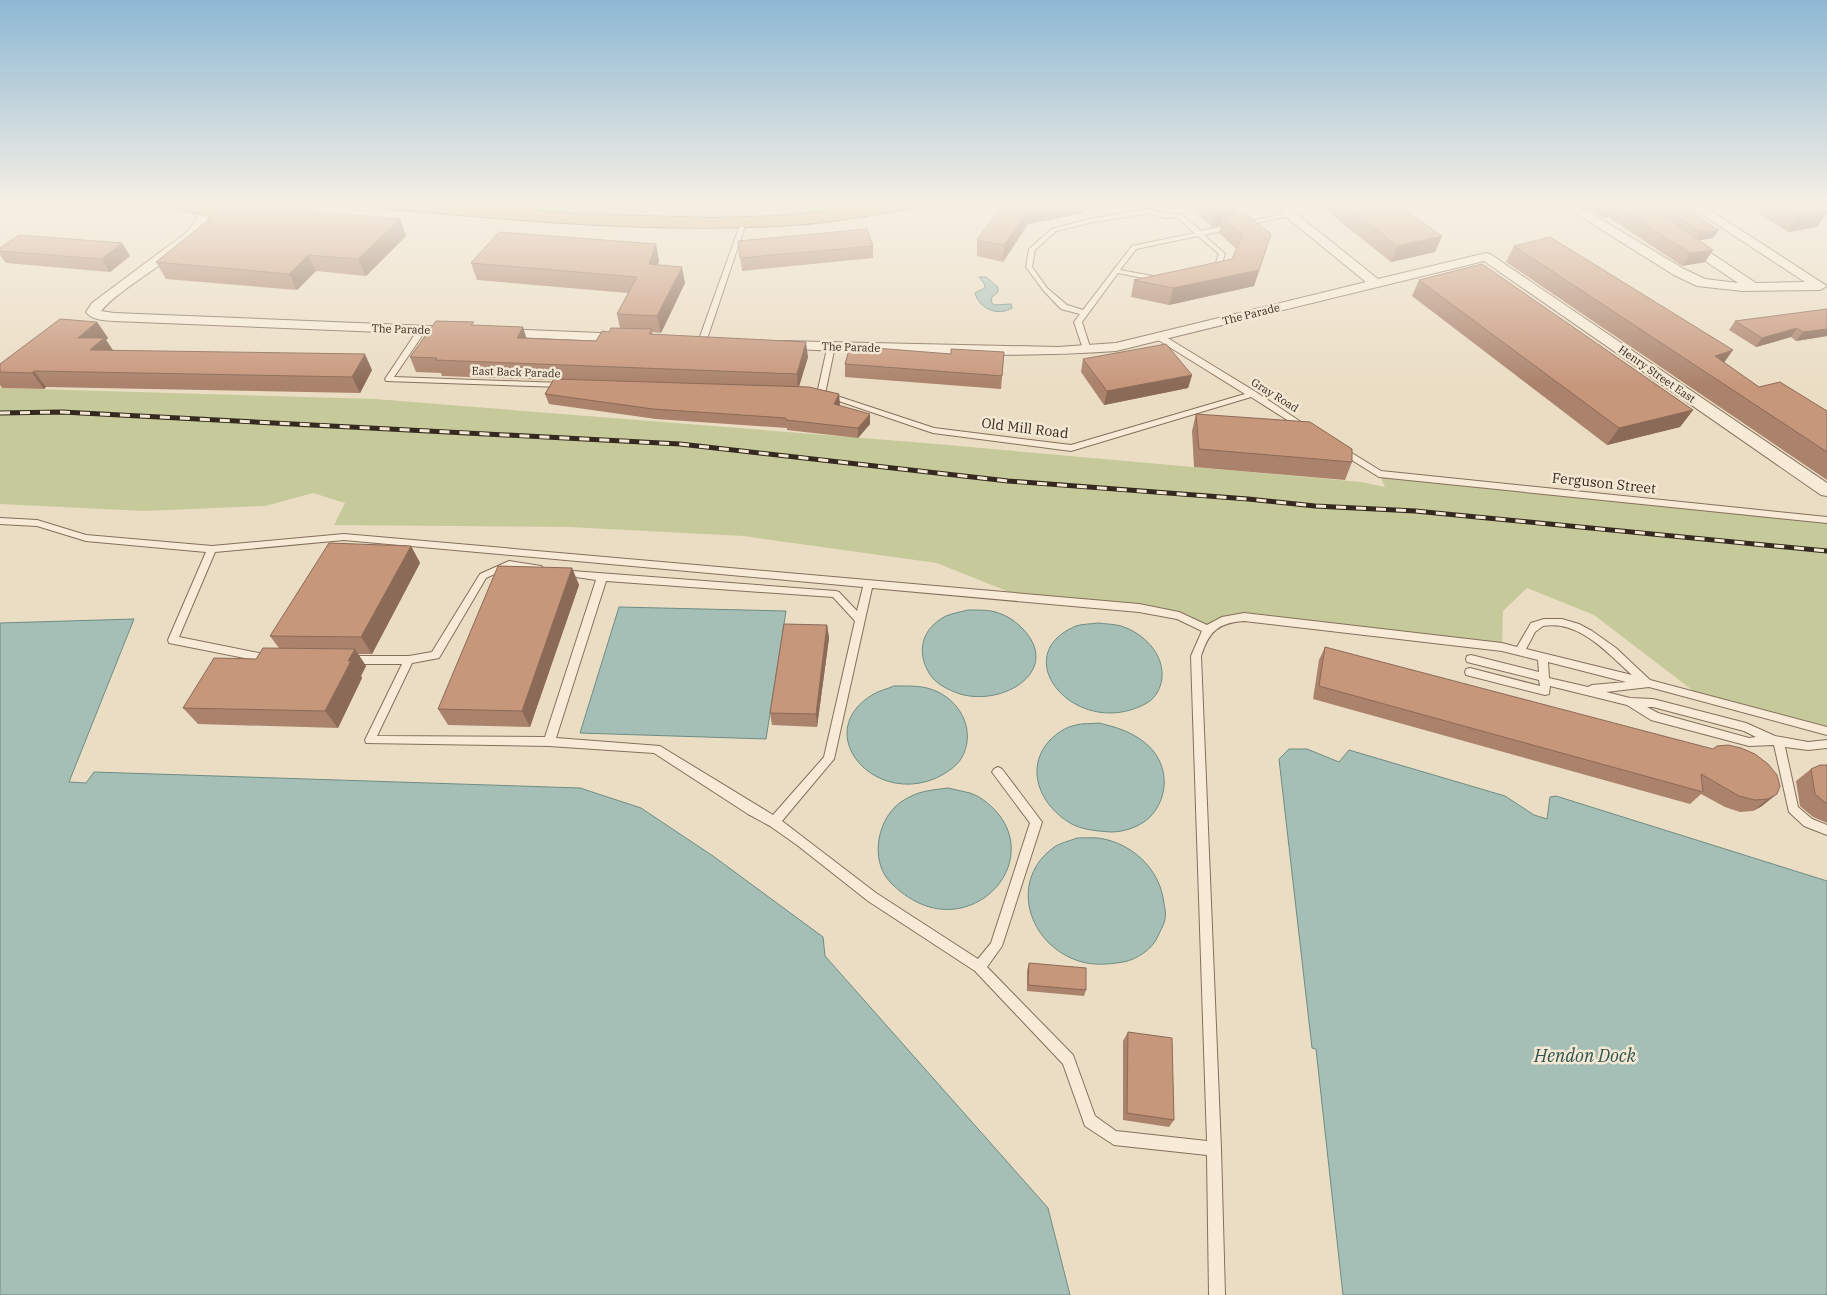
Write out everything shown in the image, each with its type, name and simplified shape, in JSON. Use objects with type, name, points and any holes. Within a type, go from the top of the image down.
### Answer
[{"type":"street","name":"The Parade","points":[[153,263],[97,306],[93,312],[100,316],[114,317],[470,332]]},
{"type":"street","points":[[1350,263],[1376,284]]},
{"type":"street","name":"The Parade","points":[[772,344],[920,349],[1087,350],[1116,347],[1460,263]]},
{"type":"street","name":"Henry Street East","points":[[1495,263],[1827,491]]},
{"type":"street","points":[[1665,263],[1702,283],[1753,287],[1823,288]]},
{"type":"street","points":[[1718,263],[1753,287]]},
{"type":"street","points":[[1785,263],[1823,288]]},
{"type":"street","points":[[490,333],[635,339]]},
{"type":"lane","points":[[702,342],[729,263]]},
{"type":"lane","points":[[1030,263],[1029,267],[1045,289],[1064,308],[1084,313]]},
{"type":"lane","points":[[1087,350],[1078,322],[1122,263]]},
{"type":"lane","points":[[1201,275],[1218,266],[1219,263]]},
{"type":"lane","points":[[1116,271],[1168,280]]},
{"type":"lane","name":"East Back Parade","points":[[422,330],[390,379],[566,385]]},
{"type":"lane","name":"Gray Road","points":[[1158,336],[1312,432]]},
{"type":"lane","points":[[812,394],[822,394],[831,346]]},
{"type":"lane","name":"Old Mill Road","points":[[822,394],[933,430],[1071,448],[1253,394]]},
{"type":"lane","name":"Ferguson Street","points":[[1337,447],[1379,474],[1827,520]]},
{"type":"lane","points":[[0,521],[37,523],[86,538],[212,549],[344,536],[1139,608],[1178,616],[1207,629]]},
{"type":"lane","points":[[212,549],[173,640],[268,659],[277,659]]},
{"type":"lane","points":[[343,660],[409,660],[435,655],[483,576],[509,564],[602,577],[836,594],[859,619]]},
{"type":"lane","points":[[549,742],[602,577]]},
{"type":"lane","points":[[774,822],[829,760],[868,584]]},
{"type":"lane","points":[[1217,1295],[1214,1148],[1196,656],[1200,641],[1207,629],[1227,618],[1244,618],[1502,647],[1650,683],[1827,731]]},
{"type":"lane","points":[[1520,651],[1534,627],[1543,622],[1570,624],[1593,636],[1650,683]]},
{"type":"lane","points":[[1470,672],[1545,691],[1543,656]]},
{"type":"lane","points":[[1471,659],[1572,688],[1630,702],[1655,717],[1749,742],[1776,741],[1808,746],[1827,744]]},
{"type":"lane","points":[[409,660],[370,740],[549,742],[656,749],[774,822],[872,897],[979,967],[1068,1060],[1090,1121],[1114,1138],[1214,1148]]},
{"type":"lane","points":[[1572,688],[1610,689],[1650,683]]},
{"type":"lane","points":[[1776,741],[1793,809],[1809,825],[1827,830]]},
{"type":"lane","points":[[979,967],[996,946],[1036,822],[998,772]]},
{"type":"green space","points":[[0,388],[375,399],[925,443],[1361,482],[1385,487],[1379,474],[1827,520],[1827,731],[1700,696],[1594,615],[1527,588],[1503,611],[1502,647],[1244,617],[1207,629],[1179,616],[1024,598],[937,563],[743,536],[569,527],[334,525],[345,503],[313,493],[265,506],[144,511],[0,504]]},
{"type":"water","points":[[979,277],[986,277],[998,287],[998,292],[992,297],[991,301],[994,305],[1011,304],[1012,308],[1000,312],[989,310],[980,303],[975,293],[985,288],[984,283]]},
{"type":"water","points":[[619,607],[786,611],[766,739],[580,733]]},
{"type":"water","points":[[968,610],[999,613],[1021,627],[1033,642],[1036,657],[1032,670],[1024,681],[1010,690],[995,695],[977,697],[951,691],[932,677],[925,665],[922,648],[927,634],[931,627],[946,616]]},
{"type":"water","points":[[134,619],[69,782],[86,783],[94,772],[580,788],[641,808],[713,856],[823,937],[825,956],[1048,1208],[1070,1295],[0,1295],[0,623]]},
{"type":"water","points":[[1098,623],[1118,625],[1129,629],[1144,639],[1156,652],[1160,660],[1162,678],[1159,689],[1147,703],[1121,712],[1096,712],[1075,704],[1058,690],[1048,674],[1047,656],[1056,640],[1076,626]]},
{"type":"water","points":[[894,686],[922,687],[933,690],[947,697],[960,712],[967,730],[967,740],[961,759],[949,771],[934,779],[911,784],[889,782],[871,773],[857,760],[849,744],[848,727],[855,710],[872,695]]},
{"type":"water","points":[[1099,723],[1128,732],[1139,738],[1152,750],[1162,769],[1164,789],[1156,809],[1145,821],[1126,830],[1116,832],[1095,831],[1070,823],[1051,806],[1039,785],[1037,774],[1038,762],[1042,751],[1050,740],[1072,726]]},
{"type":"water","name":"Hendon Dock","points":[[1289,749],[1307,749],[1339,762],[1349,750],[1505,796],[1534,815],[1547,819],[1550,797],[1556,796],[1827,881],[1827,1295],[1343,1295],[1316,1049],[1312,1048],[1279,759]]},
{"type":"water","points":[[948,788],[967,792],[983,799],[1000,816],[1008,831],[1011,846],[1010,861],[1005,874],[996,887],[985,897],[971,905],[955,909],[937,909],[920,904],[905,895],[891,883],[884,873],[880,862],[878,851],[879,838],[888,816],[904,800],[925,791]]},
{"type":"water","points":[[1077,838],[1101,838],[1116,842],[1145,862],[1158,881],[1165,907],[1164,921],[1156,941],[1144,953],[1133,959],[1103,964],[1077,961],[1056,949],[1043,937],[1034,923],[1029,907],[1028,891],[1032,875],[1040,861],[1053,848],[1061,843]]},
{"type":"building","points":[[172,263],[300,263],[289,274]]},
{"type":"building","points":[[476,263],[649,263],[682,267],[657,316],[617,314],[637,277]]},
{"type":"building","points":[[1211,263],[1261,263],[1259,270],[1173,288],[1134,280]]},
{"type":"building","points":[[1540,263],[1593,263],[1733,350],[1715,356],[1759,387],[1780,382],[1827,411],[1827,452]]},
{"type":"building","points":[[1482,264],[1693,410],[1619,428],[1419,280]]},
{"type":"building","points":[[1827,309],[1827,329],[1803,332],[1797,328],[1762,338],[1735,321]]},
{"type":"building","points":[[60,319],[97,322],[78,338],[104,338],[90,350],[365,354],[352,377],[0,372],[0,364]]},
{"type":"building","points":[[436,321],[474,322],[471,325],[523,327],[517,338],[596,341],[602,331],[609,332],[611,328],[652,329],[649,334],[806,342],[797,374],[435,360],[437,358],[410,357]]},
{"type":"building","points":[[1166,344],[1192,375],[1107,391],[1083,359]]},
{"type":"building","points":[[850,346],[951,354],[951,349],[1004,352],[1002,376],[845,364]]},
{"type":"building","points":[[554,379],[809,387],[839,394],[834,404],[870,414],[858,428],[786,420],[786,418],[653,409],[545,394]]},
{"type":"building","points":[[1196,414],[1310,422],[1352,449],[1352,462],[1199,449]]},
{"type":"building","points":[[329,543],[411,546],[361,637],[270,636]]},
{"type":"building","points":[[498,566],[572,568],[522,711],[438,709]]},
{"type":"building","points":[[784,624],[827,625],[816,714],[770,713]]},
{"type":"building","points":[[1325,647],[1713,749],[1717,746],[1728,745],[1741,748],[1755,754],[1768,764],[1777,775],[1780,786],[1777,794],[1768,799],[1755,800],[1739,796],[1701,774],[1703,792],[1319,686]]},
{"type":"building","points":[[263,648],[355,649],[348,661],[351,661],[325,711],[183,708],[214,658],[256,659]]},
{"type":"building","points":[[1820,765],[1827,765],[1827,804],[1815,794],[1811,769]]},
{"type":"building","points":[[1029,963],[1086,968],[1086,990],[1028,985]]},
{"type":"building","points":[[1128,1032],[1172,1038],[1174,1120],[1127,1113]]},
{"type":"railway","points":[[0,413],[62,412],[680,444],[1008,481],[1248,499],[1315,506],[1415,511],[1827,551]]}]
